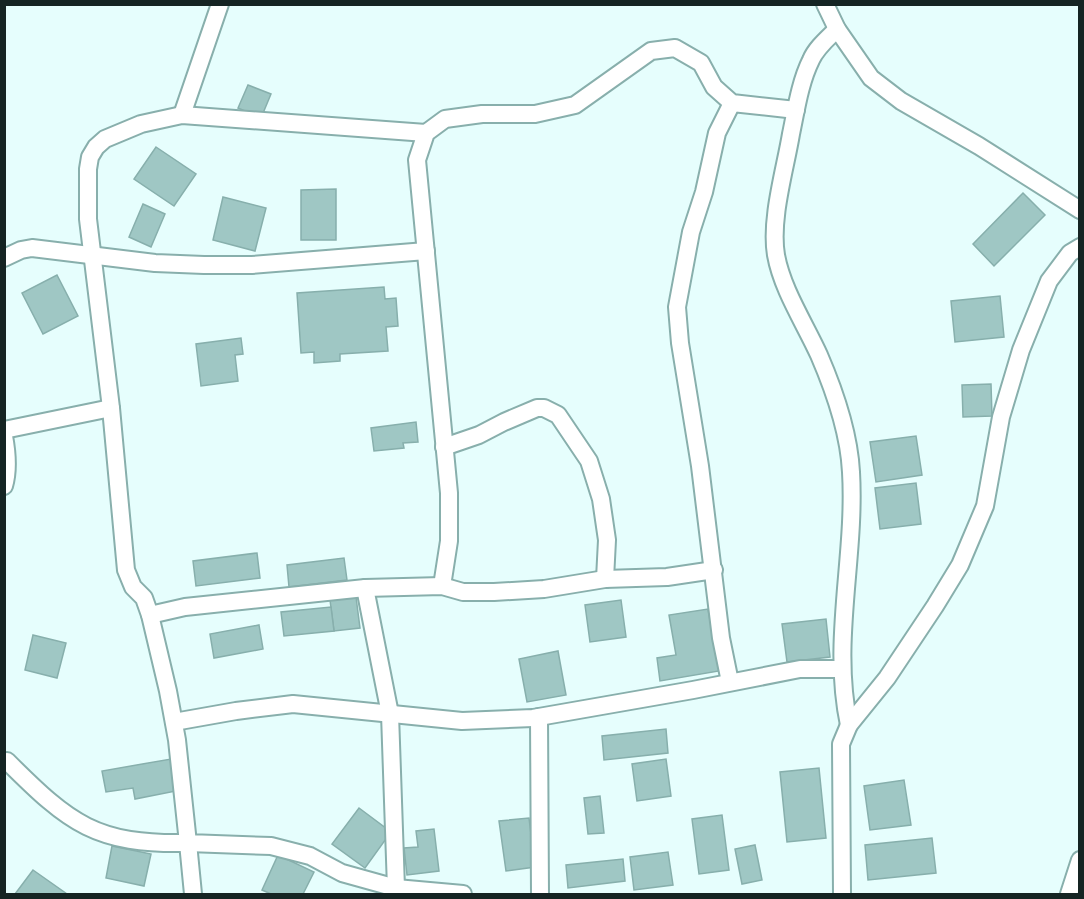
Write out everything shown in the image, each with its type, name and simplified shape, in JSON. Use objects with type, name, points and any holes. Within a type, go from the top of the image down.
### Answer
[{"type":"street","points":[[182,115],[220,4]]},
{"type":"street","points":[[825,4],[837,29],[871,78],[901,101],[979,146],[1080,210]]},
{"type":"street","points":[[837,29],[811,59],[796,110],[778,211],[775,244],[777,258],[788,288],[819,354],[837,401],[851,470],[852,521],[842,669],[844,701],[849,725]]},
{"type":"street","points":[[442,586],[449,541],[449,493],[417,160],[426,133],[445,119],[482,114],[535,114],[575,105],[651,51],[675,48],[701,63],[714,87],[732,103],[796,110]]},
{"type":"street","points":[[730,682],[721,638],[714,570],[690,396],[680,343],[677,307],[691,232],[704,192],[717,133],[732,103]]},
{"type":"street","points":[[193,894],[174,722],[150,615],[144,598],[133,587],[126,570],[87,194],[90,157],[105,139],[141,123],[182,115],[426,133]]},
{"type":"street","points":[[842,894],[842,744],[849,725],[893,669],[960,565],[985,506],[1001,417],[1021,350],[1049,282],[1071,254],[1080,247]]},
{"type":"street","points":[[4,258],[21,250],[32,248],[155,263],[243,265],[426,251]]},
{"type":"street","points":[[4,430],[111,408]]},
{"type":"street","points":[[444,447],[479,435],[537,408],[544,408],[558,415],[589,462],[601,499],[607,540],[605,579]]},
{"type":"street","points":[[4,436],[7,451],[7,477],[4,486]]},
{"type":"street","points":[[150,615],[185,607],[365,588],[442,586],[463,592],[494,592],[544,589],[605,579],[667,577],[714,570]]},
{"type":"street","points":[[365,588],[390,714],[396,888]]},
{"type":"street","points":[[174,722],[294,704],[462,721],[539,717],[800,669],[842,669]]},
{"type":"street","points":[[539,717],[540,894]]},
{"type":"street","points":[[7,761],[45,799],[80,825],[113,837],[153,843],[271,846],[310,856],[342,873],[396,888],[430,893],[463,894]]},
{"type":"street","points":[[1069,894],[1080,860]]},
{"type":"building","points":[[248,85],[271,94],[261,118],[238,108]]},
{"type":"building","points":[[156,147],[196,174],[174,206],[134,179]]},
{"type":"building","points":[[336,189],[336,240],[301,240],[301,190]]},
{"type":"building","points":[[1023,193],[1045,215],[994,266],[973,244]]},
{"type":"building","points":[[223,197],[266,208],[255,251],[213,240]]},
{"type":"building","points":[[143,204],[165,214],[151,247],[129,237]]},
{"type":"building","points":[[57,275],[78,316],[43,334],[22,293]]},
{"type":"building","points":[[384,287],[385,299],[396,298],[398,326],[386,327],[388,351],[340,354],[340,361],[314,363],[314,352],[301,353],[297,293]]},
{"type":"building","points":[[1000,296],[1004,337],[955,342],[951,301]]},
{"type":"building","points":[[241,338],[243,354],[235,355],[238,381],[201,386],[196,344]]},
{"type":"building","points":[[991,384],[992,416],[963,417],[962,385]]},
{"type":"building","points":[[416,422],[418,442],[403,443],[404,448],[374,451],[371,428]]},
{"type":"building","points":[[916,436],[922,475],[876,482],[870,442]]},
{"type":"building","points":[[916,483],[921,524],[880,529],[875,488]]},
{"type":"building","points":[[257,553],[260,578],[196,586],[193,561]]},
{"type":"building","points":[[344,558],[347,580],[289,587],[287,565]]},
{"type":"building","points":[[356,597],[360,628],[334,631],[330,600]]},
{"type":"building","points":[[621,600],[626,637],[590,642],[585,605]]},
{"type":"building","points":[[331,607],[334,631],[284,636],[281,612]]},
{"type":"building","points":[[708,609],[719,671],[660,681],[657,658],[676,655],[669,615]]},
{"type":"building","points":[[826,619],[830,657],[787,662],[782,624]]},
{"type":"building","points":[[259,625],[263,649],[214,658],[210,634]]},
{"type":"building","points":[[33,635],[66,643],[57,678],[25,670]]},
{"type":"building","points":[[558,651],[566,695],[527,702],[519,659]]},
{"type":"building","points":[[666,729],[668,753],[604,760],[602,736]]},
{"type":"building","points":[[171,759],[176,791],[135,799],[133,788],[106,792],[102,771]]},
{"type":"building","points":[[666,759],[671,796],[637,801],[632,764]]},
{"type":"building","points":[[819,768],[826,838],[787,842],[780,772]]},
{"type":"building","points":[[904,780],[911,825],[870,830],[864,786]]},
{"type":"building","points":[[600,796],[604,833],[588,834],[584,798]]},
{"type":"building","points":[[359,808],[391,832],[365,868],[332,844]]},
{"type":"building","points":[[722,815],[729,870],[699,874],[692,819]]},
{"type":"building","points":[[529,818],[535,867],[506,871],[499,821]]},
{"type":"building","points":[[434,829],[439,871],[407,875],[404,848],[418,847],[416,831]]},
{"type":"building","points":[[932,838],[936,873],[868,880],[865,845]]},
{"type":"building","points":[[755,845],[762,880],[742,884],[735,849]]},
{"type":"building","points":[[112,846],[151,854],[144,886],[106,878]]},
{"type":"building","points":[[668,852],[673,885],[634,890],[630,857]]},
{"type":"building","points":[[278,855],[314,872],[303,894],[271,894],[262,890]]},
{"type":"building","points":[[623,859],[625,881],[568,888],[566,865]]},
{"type":"building","points":[[33,870],[67,894],[15,894]]}]
